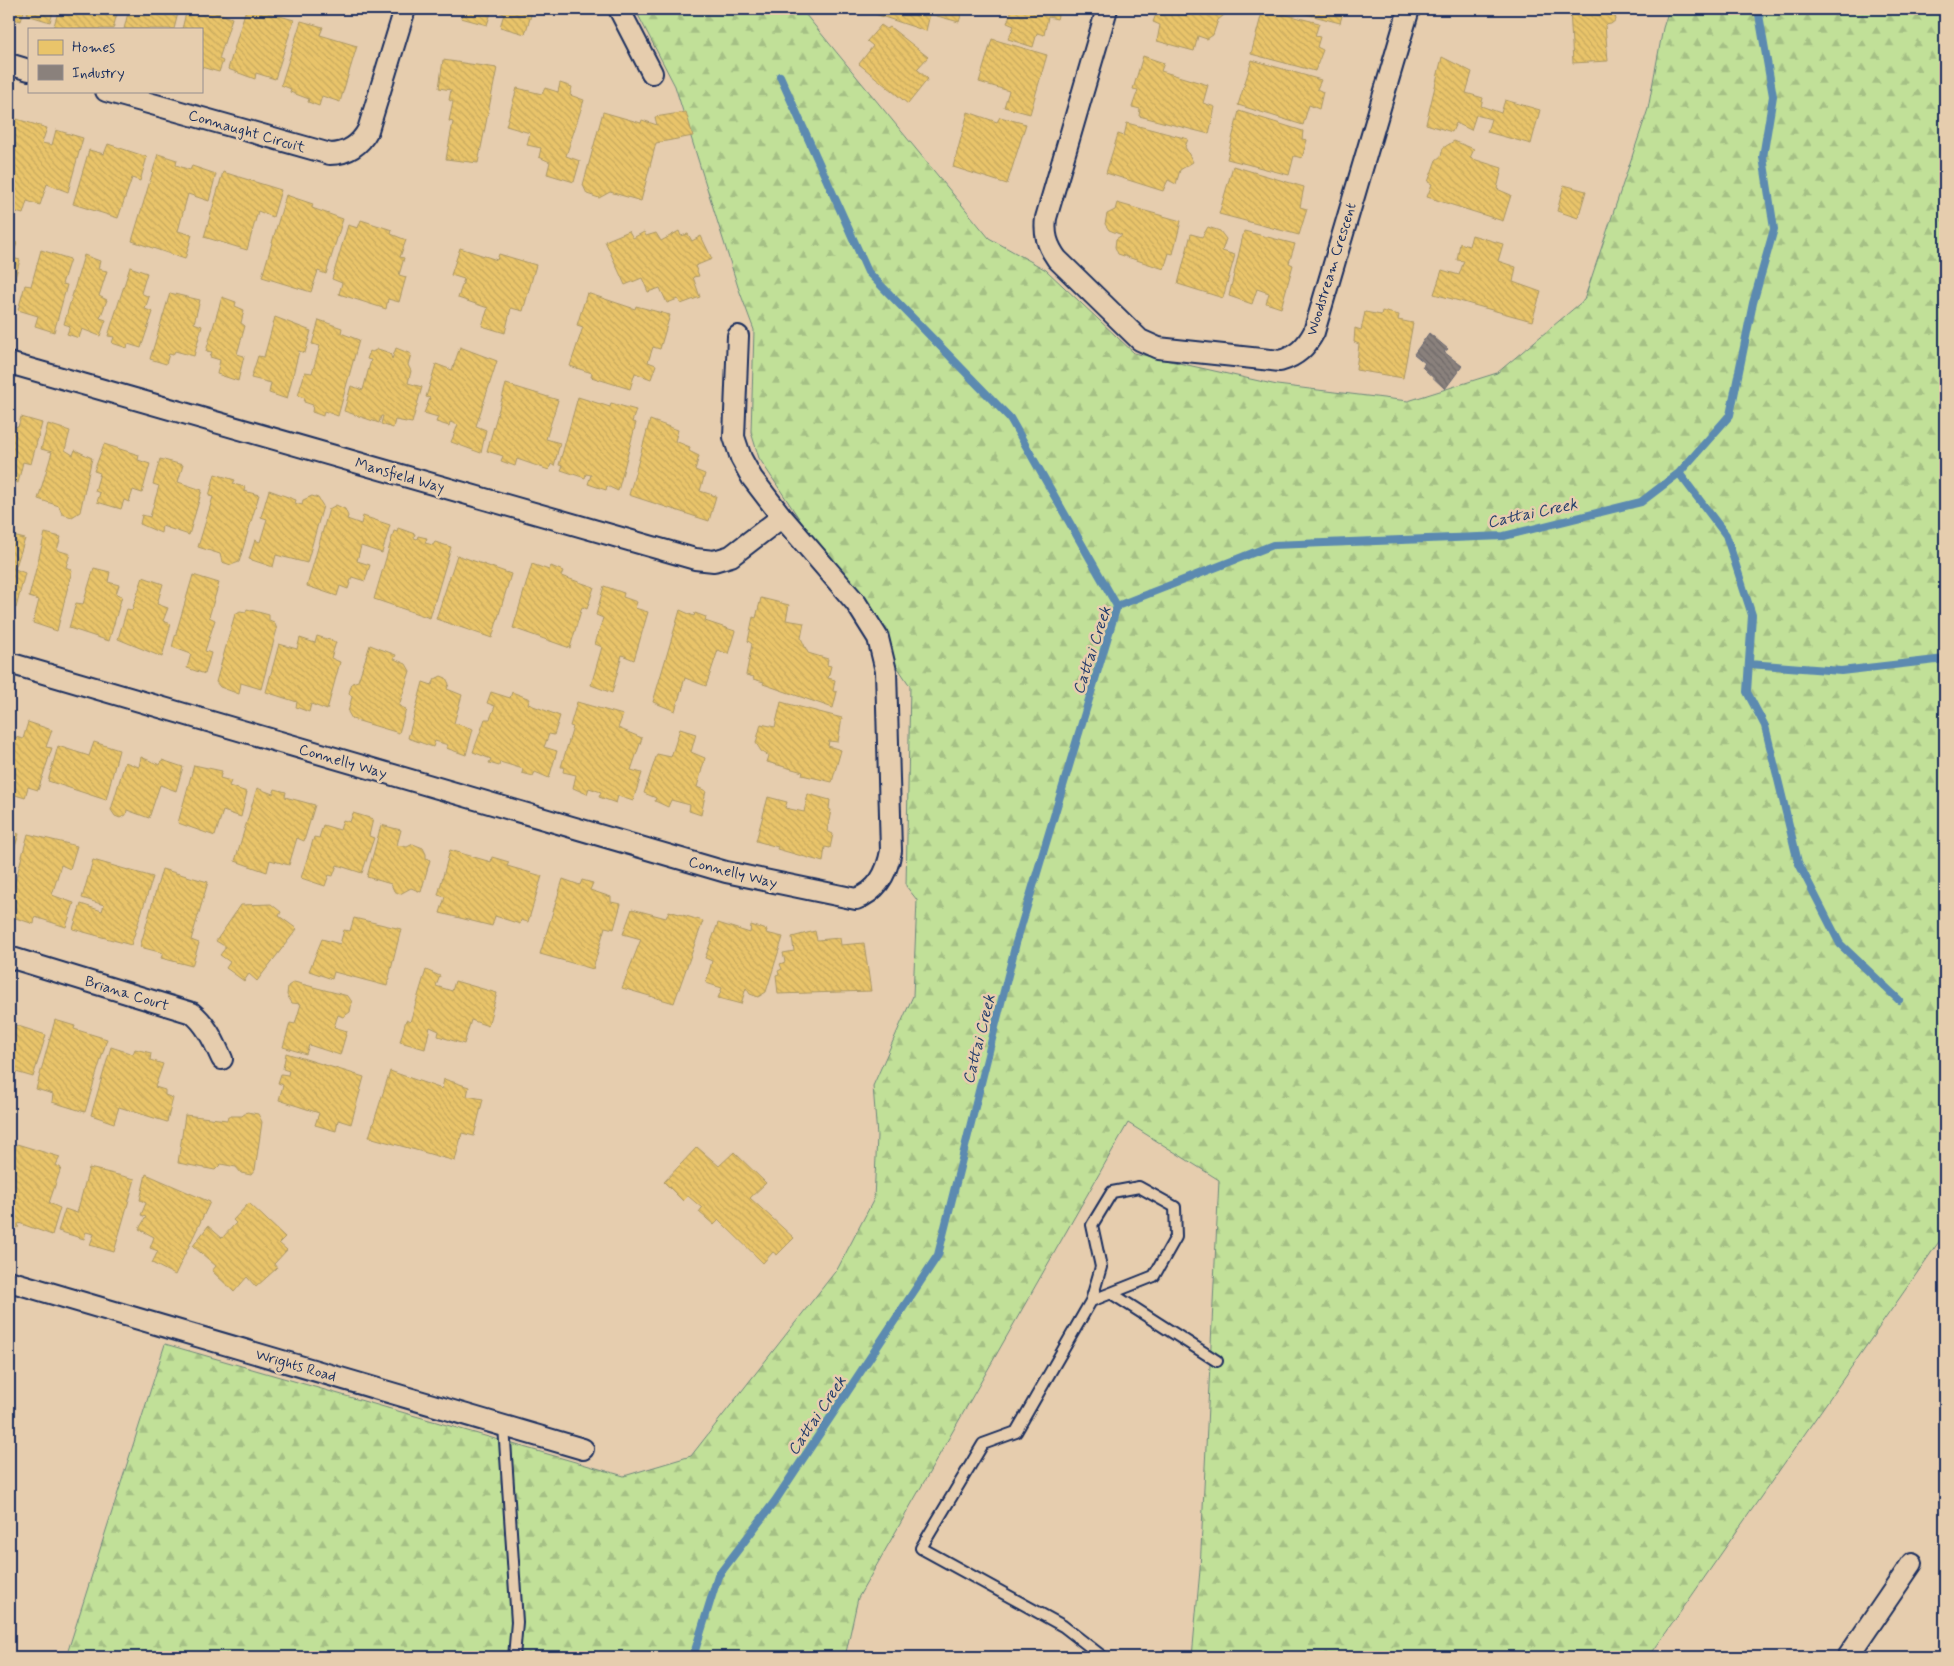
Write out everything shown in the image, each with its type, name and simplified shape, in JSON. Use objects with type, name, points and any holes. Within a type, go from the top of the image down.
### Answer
[{"type":"street","name":"Connaught Circuit","points":[[110,92],[330,154],[345,152],[358,144],[368,130],[405,9]]},
{"type":"street","points":[[619,9],[652,73]]},
{"type":"street","name":"Woodstream Crescent","points":[[1107,9],[1046,218],[1046,236],[1049,248],[1057,259],[1140,340],[1158,348],[1280,361],[1291,358],[1300,352],[1314,332],[1409,9]]},
{"type":"street","points":[[9,64],[28,70]]},
{"type":"street","name":"Connelly Way","points":[[9,663],[726,872],[856,899],[866,895],[875,888],[882,878],[888,865],[891,850],[886,671],[878,638],[856,603],[782,517],[752,478],[741,458],[734,436],[738,336]]},
{"type":"street","name":"Mansfield Way","points":[[9,362],[695,559],[714,561],[731,556],[782,517]]},
{"type":"street","name":"Briana Court","points":[[9,957],[192,1013],[206,1027],[222,1059]]},
{"type":"street","name":"Wrights Road","points":[[9,1282],[583,1449]]},
{"type":"street","points":[[1848,1657],[1912,1563]]},
{"type":"lane","points":[[1091,1301],[1154,1276],[1176,1238],[1174,1207],[1139,1187],[1112,1192],[1092,1225],[1100,1267],[1091,1301],[1016,1432],[983,1444],[921,1548],[1063,1626],[1103,1657]]},
{"type":"lane","points":[[1111,1293],[1217,1361]]},
{"type":"lane","points":[[504,1426],[517,1622],[514,1657]]},
{"type":"green space","points":[[635,9],[801,9],[989,238],[1046,270],[1134,353],[1277,385],[1408,401],[1497,373],[1584,300],[1648,109],[1663,28],[1669,9],[1945,9],[1945,1233],[1649,1657],[1192,1657],[1200,1570],[1219,1180],[1128,1123],[858,1598],[845,1657],[66,1657],[165,1344],[624,1476],[691,1456],[838,1268],[874,1199],[877,1136],[873,1086],[913,996],[917,900],[906,886],[910,686],[759,458],[751,432],[754,330],[738,287],[675,86]]},
{"type":"building: Homes","points":[[9,9],[54,9],[50,22],[27,15],[28,12],[24,11],[21,21],[9,18]]},
{"type":"building: Homes","points":[[59,9],[118,9],[113,28],[53,28]]},
{"type":"building: Homes","points":[[129,9],[179,9],[174,28],[124,28]]},
{"type":"building: Homes","points":[[187,9],[213,9],[212,11],[232,18],[219,59],[223,61],[219,72],[202,67],[202,28],[182,28]]},
{"type":"building: Homes","points":[[246,9],[255,9],[294,20],[275,79],[256,73],[255,79],[228,69]]},
{"type":"building: Homes","points":[[463,9],[533,9],[525,34],[500,27],[504,14],[492,10],[487,25],[461,18]]},
{"type":"building: Homes","points":[[876,9],[963,9],[959,22],[930,14],[926,31],[875,14]]},
{"type":"building: Homes","points":[[1012,9],[1060,9],[1057,19],[1048,17],[1044,35],[1037,33],[1033,47],[1008,39],[1014,26],[1007,23]]},
{"type":"building: Homes","points":[[1158,9],[1226,9],[1224,15],[1218,20],[1213,35],[1207,39],[1198,36],[1194,51],[1157,41],[1160,25],[1153,22]]},
{"type":"building: Homes","points":[[1263,9],[1319,23],[1315,36],[1320,37],[1317,47],[1323,50],[1315,71],[1251,54]]},
{"type":"building: Homes","points":[[1287,9],[1344,9],[1340,23]]},
{"type":"building: Homes","points":[[1570,9],[1614,9],[1616,20],[1611,24],[1605,25],[1608,61],[1573,63]]},
{"type":"building: Homes","points":[[301,21],[323,27],[320,35],[357,46],[340,102],[322,96],[319,106],[308,102],[309,99],[290,92],[291,89],[281,85]]},
{"type":"building: Homes","points":[[881,25],[887,29],[890,27],[928,57],[917,69],[928,79],[908,104],[859,64],[873,46],[867,41]]},
{"type":"building: Homes","points":[[992,39],[1047,55],[1030,114],[1004,107],[1009,91],[979,82]]},
{"type":"building: Homes","points":[[1143,56],[1164,63],[1161,71],[1208,85],[1203,103],[1215,107],[1209,134],[1139,116],[1140,109],[1132,107],[1138,90],[1133,89]]},
{"type":"building: Homes","points":[[1442,57],[1472,72],[1466,93],[1483,98],[1481,106],[1501,113],[1505,100],[1540,110],[1531,144],[1487,132],[1491,119],[1476,115],[1471,130],[1456,123],[1452,132],[1426,124]]},
{"type":"building: Homes","points":[[443,60],[497,68],[478,163],[446,159],[453,122],[449,121],[453,102],[449,100],[451,90],[439,88]]},
{"type":"building: Homes","points":[[1252,60],[1321,80],[1317,89],[1323,92],[1319,109],[1309,105],[1303,125],[1238,105]]},
{"type":"building: Homes","points":[[560,83],[572,87],[570,95],[584,100],[566,156],[580,161],[574,182],[547,174],[550,162],[539,157],[541,148],[527,145],[530,133],[506,126],[517,88],[542,94],[545,88],[558,92]]},
{"type":"building: Homes","points":[[1239,111],[1303,131],[1302,139],[1307,140],[1302,158],[1294,156],[1289,175],[1227,159]]},
{"type":"building: Homes","points":[[603,112],[641,123],[642,120],[657,125],[655,117],[686,112],[693,136],[656,143],[641,201],[610,192],[599,198],[587,194],[583,185]]},
{"type":"building: Homes","points":[[968,112],[997,122],[1000,117],[1026,124],[1007,184],[953,167]]},
{"type":"building: Homes","points":[[13,118],[47,128],[42,143],[52,145],[56,130],[83,138],[68,192],[47,184],[40,205],[27,201],[23,214],[9,210],[9,169],[16,146],[9,143],[9,132]]},
{"type":"building: Homes","points":[[1127,123],[1188,139],[1185,147],[1193,162],[1180,170],[1176,184],[1168,180],[1163,191],[1106,173],[1118,134],[1124,136]]},
{"type":"building: Homes","points":[[1454,141],[1474,149],[1470,158],[1502,168],[1497,189],[1511,195],[1503,221],[1427,197],[1432,184],[1428,182],[1436,160],[1441,156],[1443,148]]},
{"type":"building: Homes","points":[[108,144],[147,157],[140,181],[132,178],[118,218],[73,204],[89,150],[104,154]]},
{"type":"building: Homes","points":[[158,154],[177,160],[176,165],[190,170],[192,166],[216,174],[209,201],[188,194],[178,231],[192,235],[185,259],[132,241]]},
{"type":"building: Homes","points":[[1233,166],[1304,187],[1300,207],[1307,209],[1299,235],[1219,214]]},
{"type":"building: Homes","points":[[223,172],[281,190],[273,217],[258,211],[247,250],[204,237]]},
{"type":"building: Homes","points":[[1564,185],[1586,191],[1578,218],[1557,211]]},
{"type":"building: Homes","points":[[286,195],[313,204],[312,208],[343,219],[326,274],[318,271],[311,292],[262,277]]},
{"type":"building: Homes","points":[[1117,203],[1181,221],[1173,254],[1169,253],[1164,269],[1118,254],[1115,247],[1116,239],[1122,235],[1109,230],[1105,224],[1107,214],[1115,210]]},
{"type":"building: Homes","points":[[361,220],[392,230],[391,234],[406,240],[400,257],[404,258],[399,275],[406,277],[399,302],[388,299],[386,309],[339,294],[342,283],[332,279],[348,225],[358,228]]},
{"type":"building: Homes","points":[[1208,227],[1220,231],[1226,239],[1222,251],[1235,255],[1223,298],[1178,284],[1191,234],[1202,237]]},
{"type":"building: Homes","points":[[629,231],[633,238],[644,232],[646,236],[656,233],[661,241],[679,231],[681,236],[688,234],[692,241],[701,236],[712,259],[695,266],[699,276],[693,277],[700,297],[681,304],[678,299],[667,303],[660,288],[648,292],[642,278],[625,285],[605,241]]},
{"type":"building: Homes","points":[[1244,231],[1295,244],[1289,263],[1293,265],[1281,308],[1266,303],[1269,293],[1257,289],[1252,304],[1229,296]]},
{"type":"building: Homes","points":[[1472,235],[1503,244],[1498,261],[1516,267],[1513,282],[1541,292],[1532,321],[1434,294],[1442,270],[1459,275],[1464,261],[1457,260],[1460,243],[1469,246]]},
{"type":"building: Homes","points":[[9,240],[17,243],[12,258],[20,260],[9,300]]},
{"type":"building: Homes","points":[[460,248],[497,260],[499,254],[536,265],[523,311],[511,308],[505,333],[482,326],[488,308],[458,298],[464,279],[451,275]]},
{"type":"building: Homes","points":[[41,250],[70,259],[62,284],[67,285],[54,332],[35,326],[38,316],[18,310],[25,285],[31,286]]},
{"type":"building: Homes","points":[[84,255],[100,261],[98,269],[107,271],[99,296],[107,300],[100,318],[106,320],[100,336],[82,329],[79,338],[67,334],[70,326],[64,324]]},
{"type":"building: Homes","points":[[130,267],[147,273],[141,293],[149,297],[145,309],[153,312],[141,348],[128,344],[127,348],[112,343],[114,337],[108,336]]},
{"type":"building: Homes","points":[[170,293],[200,300],[194,323],[202,326],[194,356],[175,351],[173,355],[169,354],[166,364],[150,359]]},
{"type":"building: Homes","points":[[587,293],[635,309],[636,306],[670,315],[660,349],[653,347],[648,362],[656,365],[651,379],[635,373],[630,389],[591,377],[592,373],[570,366],[583,327],[577,325]]},
{"type":"building: Homes","points":[[222,297],[236,302],[235,306],[244,310],[241,323],[245,326],[237,354],[244,356],[238,381],[217,374],[220,360],[210,357],[212,352],[206,351]]},
{"type":"building: Homes","points":[[1382,311],[1399,315],[1398,320],[1413,323],[1403,378],[1356,370],[1359,344],[1354,342],[1355,328],[1361,330],[1365,312],[1381,315]]},
{"type":"building: Homes","points":[[275,317],[311,331],[305,353],[299,351],[287,399],[269,393],[271,383],[251,378],[258,356],[264,357]]},
{"type":"building: Homes","points":[[319,320],[342,328],[341,333],[359,340],[338,416],[324,411],[323,416],[312,412],[313,405],[304,402],[305,398],[298,396],[305,372],[312,373],[320,346],[312,344]]},
{"type":"building: Homes","points":[[460,347],[497,361],[476,426],[486,430],[481,453],[451,442],[458,425],[450,422],[449,426],[436,422],[438,417],[424,413],[430,398],[426,397],[436,364],[452,370]]},
{"type":"building: Homes","points":[[396,348],[411,354],[408,365],[411,371],[408,383],[422,387],[412,423],[395,420],[393,428],[381,424],[383,416],[381,416],[379,423],[344,411],[351,386],[363,390],[371,360],[367,359],[370,351],[378,349],[390,353],[392,359]]},
{"type":"building: Homes","points":[[506,384],[558,400],[546,439],[560,443],[554,466],[551,464],[549,470],[517,459],[515,466],[501,461],[503,456],[487,451]]},
{"type":"building: Homes","points":[[578,397],[610,407],[611,403],[636,410],[632,422],[636,423],[618,491],[607,486],[606,490],[588,484],[591,475],[586,474],[585,478],[561,470],[563,466],[559,465]]},
{"type":"building: Homes","points":[[21,417],[42,423],[31,464],[23,462],[18,483],[13,481],[10,493],[9,424],[18,427]]},
{"type":"building: Homes","points":[[650,420],[678,430],[675,441],[690,447],[689,451],[699,456],[695,470],[705,474],[700,491],[716,496],[709,521],[629,495]]},
{"type":"building: Homes","points":[[48,424],[70,431],[65,450],[73,455],[75,450],[92,458],[80,512],[72,517],[62,514],[59,506],[38,499],[52,452],[41,449]]},
{"type":"building: Homes","points":[[104,444],[139,455],[138,460],[150,464],[142,493],[133,490],[129,502],[124,500],[121,509],[97,502],[100,493],[95,491],[100,473],[94,471]]},
{"type":"building: Homes","points":[[160,459],[183,465],[178,482],[202,490],[189,535],[162,526],[161,533],[140,524],[142,515],[150,517],[159,486],[153,484]]},
{"type":"building: Homes","points":[[215,474],[235,480],[233,484],[245,487],[244,491],[259,495],[239,562],[231,565],[222,562],[220,554],[198,547],[213,497],[209,496]]},
{"type":"building: Homes","points":[[269,490],[296,500],[295,503],[302,505],[303,500],[312,496],[318,498],[323,506],[307,563],[276,555],[273,567],[249,559],[255,540],[260,542],[267,519],[261,517]]},
{"type":"building: Homes","points":[[336,505],[345,509],[348,516],[347,519],[361,524],[363,516],[390,525],[382,553],[361,546],[357,561],[370,565],[365,581],[352,577],[348,589],[340,586],[337,596],[307,586],[329,509]]},
{"type":"building: Homes","points":[[398,528],[415,534],[414,538],[417,539],[418,536],[427,538],[425,543],[433,545],[435,542],[451,547],[430,618],[374,599],[394,531],[397,532]]},
{"type":"building: Homes","points":[[45,533],[61,537],[57,550],[70,554],[66,567],[72,570],[57,631],[33,623],[39,600],[29,597]]},
{"type":"building: Homes","points":[[9,535],[25,539],[15,569],[25,573],[16,608],[9,605]]},
{"type":"building: Homes","points":[[457,555],[511,574],[492,638],[436,619]]},
{"type":"building: Homes","points":[[532,564],[549,570],[551,566],[563,571],[561,576],[594,587],[587,609],[582,607],[570,648],[513,628]]},
{"type":"building: Homes","points":[[94,568],[110,572],[108,582],[119,585],[116,594],[122,596],[109,641],[69,628],[76,603],[83,604]]},
{"type":"building: Homes","points":[[193,575],[219,583],[209,617],[215,620],[205,651],[211,653],[205,674],[187,668],[191,654],[172,647]]},
{"type":"building: Homes","points":[[143,577],[163,584],[157,604],[168,608],[163,621],[171,624],[162,657],[118,639],[127,609],[132,610]]},
{"type":"building: Homes","points":[[604,586],[624,593],[623,597],[637,602],[635,608],[648,612],[634,660],[622,655],[612,693],[591,685],[602,647],[595,644],[603,618],[596,615]]},
{"type":"building: Homes","points":[[761,598],[789,605],[786,620],[804,623],[801,638],[808,653],[828,659],[827,665],[831,666],[828,678],[835,680],[833,691],[837,692],[833,708],[763,684],[764,682],[746,675],[752,644],[748,641],[753,617],[756,618]]},
{"type":"building: Homes","points":[[247,609],[269,615],[269,620],[274,622],[277,629],[261,689],[241,683],[239,694],[220,687],[216,682],[235,614],[240,611],[246,612]]},
{"type":"building: Homes","points":[[680,610],[694,616],[695,613],[706,617],[705,621],[735,631],[728,654],[718,650],[706,686],[685,678],[675,711],[653,702]]},
{"type":"building: Homes","points":[[317,636],[336,642],[331,658],[340,662],[327,710],[311,704],[309,712],[296,707],[297,702],[266,692],[279,644],[297,649],[300,638],[315,643]]},
{"type":"building: Homes","points":[[370,645],[396,655],[394,659],[406,664],[410,671],[399,706],[406,709],[399,733],[352,719],[348,712],[352,697],[349,693],[352,683],[358,681]]},
{"type":"building: Homes","points":[[441,676],[446,678],[449,684],[447,689],[462,695],[454,723],[473,729],[466,755],[446,748],[448,745],[435,741],[433,747],[408,738],[423,682],[432,685],[435,679]]},
{"type":"building: Homes","points":[[491,692],[510,698],[512,692],[530,699],[528,704],[560,716],[554,735],[549,734],[544,747],[557,751],[549,778],[535,772],[533,776],[522,773],[523,769],[500,762],[499,766],[489,763],[491,759],[473,752],[485,719],[490,719],[495,706],[487,703]]},
{"type":"building: Homes","points":[[577,702],[623,715],[618,728],[642,738],[631,770],[642,773],[633,801],[618,796],[616,803],[599,797],[601,792],[589,788],[587,794],[573,788],[576,775],[563,772],[564,767],[561,767],[573,727],[570,726]]},
{"type":"building: Homes","points":[[781,702],[842,718],[838,742],[829,741],[828,746],[841,750],[832,782],[802,775],[803,772],[767,762],[769,756],[761,751],[756,743],[761,724],[775,727]]},
{"type":"building: Homes","points":[[28,722],[52,730],[46,747],[52,748],[38,790],[28,787],[25,798],[9,793],[9,740],[12,736],[23,739]]},
{"type":"building: Homes","points":[[680,729],[696,734],[691,752],[705,758],[697,787],[706,791],[701,815],[689,811],[690,805],[671,800],[668,807],[655,801],[656,798],[644,793],[657,754],[671,757]]},
{"type":"building: Homes","points":[[94,742],[119,750],[106,800],[48,781],[58,746],[89,756]]},
{"type":"building: Homes","points":[[141,757],[160,765],[162,760],[183,767],[176,791],[160,785],[149,818],[127,810],[126,815],[120,818],[115,816],[111,810],[125,762],[139,767]]},
{"type":"building: Homes","points":[[194,765],[222,771],[220,778],[231,781],[229,786],[247,792],[241,817],[223,811],[215,836],[178,823]]},
{"type":"building: Homes","points":[[257,788],[273,794],[275,789],[286,792],[285,797],[315,805],[304,841],[297,838],[289,865],[270,860],[267,872],[235,861]]},
{"type":"building: Homes","points":[[808,794],[830,800],[829,809],[831,810],[827,831],[833,834],[830,848],[825,847],[823,862],[756,841],[768,797],[787,802],[785,808],[804,812]]},
{"type":"building: Homes","points":[[353,813],[373,819],[369,836],[374,838],[362,873],[337,865],[333,876],[329,875],[325,886],[301,878],[314,837],[319,838],[323,825],[340,830],[343,820],[350,822]]},
{"type":"building: Homes","points":[[381,825],[401,830],[397,845],[407,847],[413,844],[423,848],[426,858],[430,860],[421,892],[411,888],[400,894],[394,891],[391,884],[367,877]]},
{"type":"building: Homes","points":[[9,831],[19,834],[9,866]]},
{"type":"building: Homes","points":[[28,834],[77,846],[70,869],[61,865],[52,895],[74,903],[66,927],[35,917],[34,924],[9,916],[9,904]]},
{"type":"building: Homes","points":[[450,850],[491,862],[492,857],[509,862],[507,866],[542,876],[528,922],[521,920],[520,924],[495,916],[492,926],[440,913],[445,897],[438,895]]},
{"type":"building: Homes","points":[[93,860],[153,877],[131,945],[73,929],[81,904],[102,911],[104,905],[82,898]]},
{"type":"building: Homes","points":[[162,869],[208,882],[191,940],[199,943],[192,966],[161,958],[163,953],[140,947]]},
{"type":"building: Homes","points":[[563,879],[580,885],[582,880],[593,883],[590,890],[611,897],[611,902],[621,904],[614,929],[605,927],[593,969],[540,954]]},
{"type":"building: Homes","points":[[271,904],[281,912],[279,916],[297,929],[257,981],[249,974],[244,981],[226,968],[230,962],[220,955],[226,947],[216,941],[241,905]]},
{"type":"building: Homes","points":[[632,909],[666,918],[669,911],[703,921],[674,1003],[622,988],[641,939],[623,934]]},
{"type":"building: Homes","points":[[354,918],[401,929],[387,986],[334,972],[332,979],[309,971],[322,939],[340,944],[344,930],[350,931]]},
{"type":"building: Homes","points":[[718,923],[750,933],[751,925],[767,930],[766,933],[783,937],[766,992],[758,997],[750,994],[746,988],[741,1004],[718,998],[722,988],[706,983],[712,961],[705,958]]},
{"type":"building: Homes","points":[[815,931],[817,940],[840,938],[841,945],[864,943],[871,991],[778,994],[776,975],[782,969],[780,964],[785,962],[783,953],[794,951],[792,937]]},
{"type":"building: Homes","points":[[426,970],[440,976],[436,986],[452,991],[455,981],[497,993],[488,1026],[471,1020],[464,1044],[438,1036],[439,1031],[430,1027],[425,1049],[400,1042],[406,1020],[410,1022]]},
{"type":"building: Homes","points":[[294,982],[348,996],[352,1002],[350,1012],[343,1017],[338,1015],[334,1027],[347,1031],[340,1055],[309,1045],[306,1054],[283,1047],[290,1023],[295,1024],[301,1004],[292,1003],[287,995],[288,986]]},
{"type":"building: Homes","points":[[55,1020],[75,1026],[74,1029],[107,1039],[85,1112],[52,1102],[53,1094],[36,1089]]},
{"type":"building: Homes","points":[[12,1024],[46,1035],[33,1077],[16,1072],[11,1086],[9,1085],[9,1030]]},
{"type":"building: Homes","points":[[111,1047],[133,1054],[135,1049],[151,1053],[150,1060],[163,1064],[155,1087],[165,1090],[165,1095],[173,1098],[167,1122],[119,1107],[114,1123],[91,1115]]},
{"type":"building: Homes","points":[[286,1053],[364,1077],[351,1124],[338,1120],[336,1131],[315,1125],[319,1113],[279,1100],[283,1085],[278,1083],[281,1074],[288,1075],[289,1071],[283,1069]]},
{"type":"building: Homes","points":[[390,1071],[442,1089],[444,1079],[469,1087],[467,1096],[483,1099],[474,1136],[462,1133],[455,1161],[369,1137]]},
{"type":"building: Homes","points":[[247,1112],[258,1114],[262,1122],[255,1170],[251,1175],[241,1173],[236,1167],[221,1164],[215,1170],[178,1163],[185,1115],[227,1120],[228,1116],[242,1116]]},
{"type":"building: Homes","points":[[17,1144],[60,1157],[56,1165],[61,1168],[49,1203],[60,1208],[52,1235],[19,1223],[18,1228],[9,1225],[9,1169]]},
{"type":"building: Homes","points":[[697,1147],[719,1166],[734,1152],[766,1183],[750,1198],[794,1238],[777,1255],[773,1252],[763,1263],[719,1220],[714,1225],[699,1212],[702,1208],[688,1196],[683,1201],[664,1182]]},
{"type":"building: Homes","points":[[89,1168],[135,1179],[114,1252],[90,1245],[94,1234],[86,1232],[84,1239],[58,1231],[65,1209],[77,1213]]},
{"type":"building: Homes","points":[[146,1174],[210,1202],[175,1275],[152,1263],[158,1251],[150,1248],[154,1237],[139,1229],[146,1217],[141,1215],[146,1203],[140,1200]]},
{"type":"building: Homes","points":[[249,1203],[285,1237],[279,1243],[287,1250],[274,1264],[277,1268],[256,1287],[247,1277],[234,1292],[212,1271],[216,1266],[193,1246],[208,1226],[222,1238],[236,1223],[233,1220]]},
{"type":"building: Industry","points":[[1429,333],[1448,349],[1444,352],[1462,366],[1445,389],[1422,367],[1425,363],[1414,354]]},
{"type":"waterway","name":"Cattai Creek","points":[[693,1657],[718,1576],[775,1501],[938,1255],[1016,943],[1117,606],[1273,545],[1504,536],[1641,502],[1679,473],[1730,415],[1753,303],[1774,229],[1763,157],[1773,96],[1758,9]]},
{"type":"waterway","points":[[780,76],[868,272],[1010,418],[1117,606]]},
{"type":"waterway","points":[[1679,473],[1726,535],[1752,615],[1747,692],[1765,726],[1798,862],[1840,944],[1899,1000]]},
{"type":"waterway","points":[[1749,664],[1841,671],[1945,659]]}]
